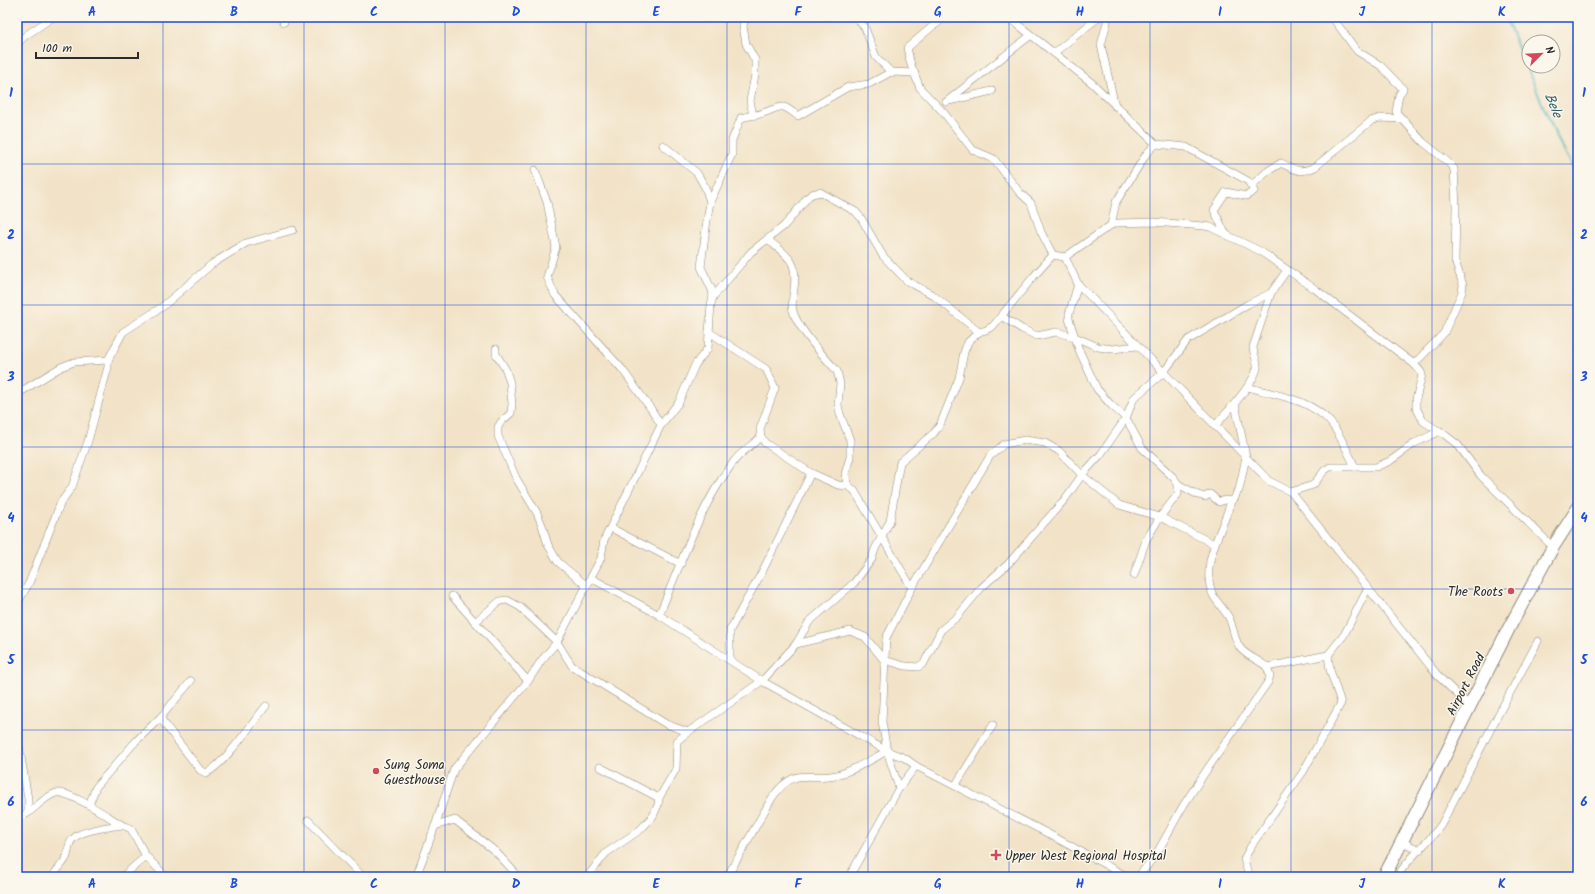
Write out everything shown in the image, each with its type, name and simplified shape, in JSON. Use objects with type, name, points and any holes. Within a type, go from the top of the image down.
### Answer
[{"type":"highway","name":"Airport Road","points":[[1384,877],[1509,628],[1553,547],[1578,508]]},
{"type":"street","points":[[17,44],[24,36],[53,17]]},
{"type":"street","points":[[741,118],[753,115],[750,101],[755,75],[755,60],[746,44],[743,26],[745,17]]},
{"type":"street","points":[[856,17],[865,28],[876,57],[891,72]]},
{"type":"street","points":[[946,17],[932,26],[907,48],[910,65],[915,73],[920,88],[937,106],[973,150],[994,159],[1020,192],[1031,203],[1041,232],[1053,255]]},
{"type":"street","points":[[1006,17],[1092,83],[1156,144],[1186,147],[1248,181],[1252,185],[1254,191],[1246,196],[1226,192],[1214,210],[1224,231],[1229,236]]},
{"type":"street","points":[[1054,53],[1099,17]]},
{"type":"street","points":[[1107,17],[1107,22],[1100,45],[1115,106]]},
{"type":"street","points":[[1332,17],[1357,51],[1381,66],[1403,89],[1399,94],[1396,112],[1422,142],[1448,162],[1454,169],[1456,206],[1455,261],[1462,285],[1462,292],[1444,333],[1414,364]]},
{"type":"street","points":[[946,102],[1031,35]]},
{"type":"street","points":[[741,118],[766,113],[776,107],[790,109],[798,116],[848,87],[869,84],[891,72],[915,73]]},
{"type":"street","points":[[937,106],[946,102],[992,91]]},
{"type":"street","points":[[416,877],[454,769],[528,681],[541,661],[557,642],[601,558],[604,540],[661,425],[679,402],[694,365],[708,348],[711,304],[713,297],[712,290],[701,267],[710,202],[732,154],[732,140],[741,118]]},
{"type":"street","points":[[1252,185],[1268,171],[1281,163],[1298,172],[1315,167],[1375,119],[1403,119]]},
{"type":"street","points":[[1111,225],[1116,202],[1147,153],[1156,144]]},
{"type":"street","points":[[663,145],[697,173],[705,187],[710,202]]},
{"type":"street","points":[[535,170],[547,202],[556,247],[547,277],[555,295],[622,369],[652,409],[661,425]]},
{"type":"street","points":[[713,297],[751,252],[784,226],[808,197],[812,194],[820,192],[856,212],[883,256],[907,281],[933,295],[979,332]]},
{"type":"street","points":[[1053,255],[1065,256],[1111,225],[1117,223],[1154,222],[1204,226],[1260,251],[1315,289],[1414,364],[1422,375],[1416,399],[1416,407],[1423,421],[1440,431],[1458,445],[1481,476],[1553,547]]},
{"type":"street","points":[[17,604],[29,584],[61,502],[72,487],[88,441],[108,367],[108,360],[122,332],[162,306],[212,264],[246,243],[293,230]]},
{"type":"street","points":[[767,239],[791,260],[795,268],[796,278],[792,309],[796,320],[836,371],[839,377],[838,405],[850,440],[850,458],[846,474],[848,486]]},
{"type":"street","points":[[587,877],[606,853],[640,830],[653,816],[658,805],[659,798],[676,769],[677,742],[688,732],[762,681],[796,644],[809,622],[854,583],[872,559],[875,548],[890,521],[900,462],[934,433],[940,425],[959,378],[964,352],[968,342],[979,332],[993,326],[1020,292],[1053,255]]},
{"type":"street","points":[[1065,256],[1078,284],[1137,346],[1269,481],[1291,492],[1439,677],[1470,706]]},
{"type":"street","points":[[1215,426],[1235,404],[1257,370],[1258,365],[1252,353],[1253,346],[1271,293],[1287,270]]},
{"type":"street","points":[[1078,284],[1069,317],[1075,337],[1097,390],[1126,418],[1142,448],[1174,478],[1178,484],[1198,495],[1205,497],[1210,494],[1219,502],[1224,500],[1231,501]]},
{"type":"street","points":[[796,644],[850,630],[865,637],[884,660],[904,666],[918,667],[924,663],[941,630],[957,617],[981,588],[1008,564],[1065,499],[1082,475],[1101,454],[1126,418],[1134,398],[1164,373],[1188,340],[1223,318],[1271,293]]},
{"type":"street","points":[[1001,316],[1037,336],[1056,332],[1075,337],[1098,347],[1113,349],[1137,346]]},
{"type":"street","points":[[709,332],[766,369],[771,378],[775,388],[760,429],[761,437],[765,443],[811,473],[838,485],[848,486],[854,490],[912,588]]},
{"type":"street","points":[[496,349],[496,354],[506,370],[510,383],[512,404],[511,413],[501,422],[498,428],[498,436],[516,478],[537,513],[548,546],[558,562],[587,586]]},
{"type":"street","points":[[17,394],[61,367],[74,362],[108,360]]},
{"type":"street","points":[[1247,387],[1309,405],[1326,418],[1332,425],[1355,467]]},
{"type":"street","points":[[1138,877],[1157,854],[1183,806],[1268,682],[1270,676],[1267,667],[1241,649],[1229,617],[1214,595],[1208,574],[1214,544],[1227,516],[1231,501],[1235,498],[1239,490],[1246,457],[1235,404]]},
{"type":"street","points":[[1291,492],[1313,485],[1327,468],[1376,467],[1383,465],[1415,443],[1440,431]]},
{"type":"street","points":[[659,615],[696,526],[717,488],[733,462],[761,437]]},
{"type":"street","points":[[899,788],[887,751],[882,722],[886,638],[912,588],[990,456],[1004,444],[1025,440],[1045,443],[1059,451],[1082,475],[1119,505],[1160,517],[1214,544]]},
{"type":"street","points":[[730,660],[730,630],[762,572],[811,473]]},
{"type":"street","points":[[1134,575],[1146,540],[1160,517],[1178,494],[1178,484]]},
{"type":"street","points":[[611,528],[681,564]]},
{"type":"street","points":[[591,578],[659,615],[762,681],[887,751],[905,758],[916,766],[1045,832],[1128,877]]},
{"type":"street","points":[[1267,667],[1328,655],[1344,635],[1368,588]]},
{"type":"street","points":[[452,596],[528,681]]},
{"type":"street","points":[[475,622],[500,601],[507,600],[520,607],[557,642],[572,666],[666,724],[688,732]]},
{"type":"street","points":[[1397,877],[1401,870],[1430,840],[1441,825],[1538,641]]},
{"type":"street","points":[[1251,877],[1244,859],[1251,846],[1303,772],[1342,703],[1330,670],[1328,655]]},
{"type":"street","points":[[89,805],[96,787],[136,741],[160,718],[191,681]]},
{"type":"street","points":[[160,718],[200,770],[206,773],[213,770],[224,758],[266,706]]},
{"type":"street","points":[[955,786],[993,725]]},
{"type":"street","points":[[17,733],[28,800],[28,813]]},
{"type":"street","points":[[727,877],[778,789],[796,777],[839,774],[887,751]]},
{"type":"street","points":[[849,877],[899,788],[916,766]]},
{"type":"street","points":[[600,767],[659,798]]},
{"type":"street","points":[[17,818],[28,813],[56,793],[62,793],[89,805],[122,826]]},
{"type":"street","points":[[308,820],[363,877]]},
{"type":"street","points":[[435,826],[455,820],[496,852],[519,877]]},
{"type":"street","points":[[53,877],[67,857],[68,848],[75,836],[88,832],[122,826],[128,826],[131,829],[146,856],[166,877]]},
{"type":"street","points":[[1402,842],[1420,850]]},
{"type":"street","points":[[122,877],[146,856]]},
{"type":"waterway","name":"Bele","points":[[1505,17],[1557,138],[1578,176]]},
{"type":"place","name":"The Roots","points":[[1511,591]]},
{"type":"place","name":"Sung Soma Guesthouse","points":[[376,771]]},
{"type":"place","name":"Upper West Regional Hospital","points":[[996,855]]}]
